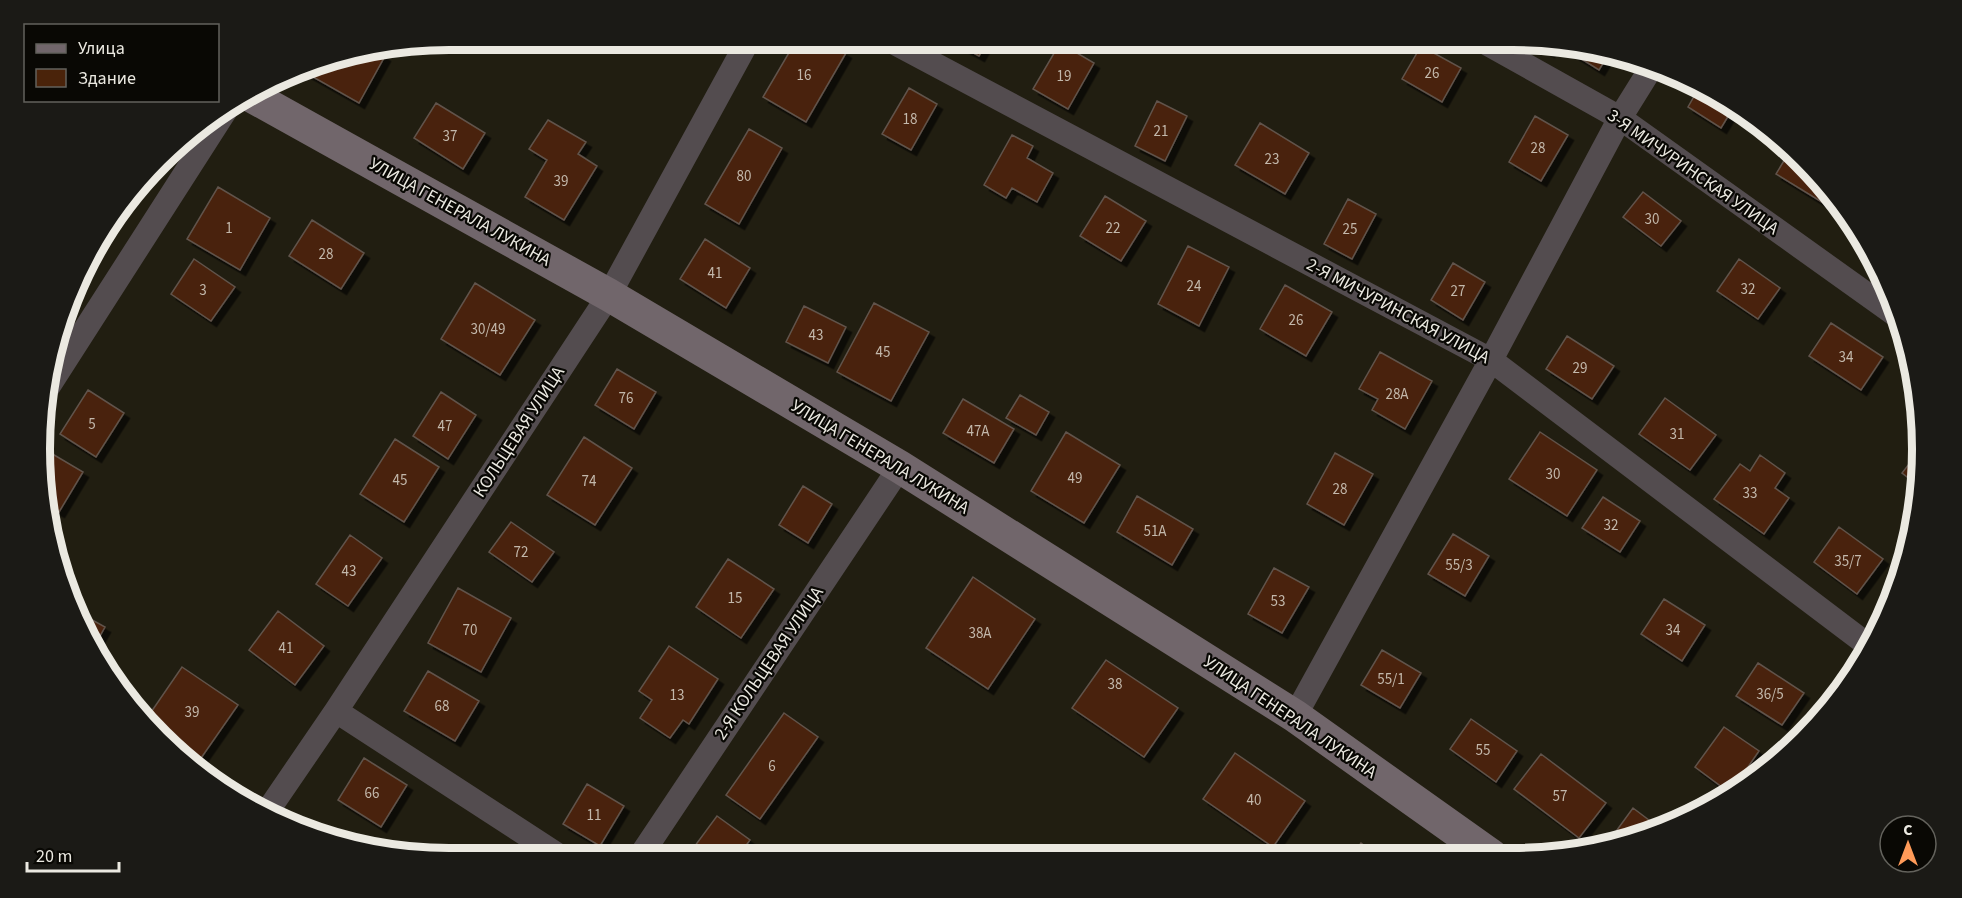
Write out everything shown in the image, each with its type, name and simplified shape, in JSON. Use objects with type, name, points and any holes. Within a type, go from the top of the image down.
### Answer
[{"type":"main road","name":"УЛИЦА ГЕНЕРАЛА ЛУКИНА","points":[[257,99],[609,295],[900,467],[1295,716],[1481,848]]},
{"type":"street","name":"КОЛЬЦЕВАЯ УЛИЦА","points":[[271,806],[609,295],[743,50]]},
{"type":"street","name":"2-Я МИЧУРИНСКАЯ УЛИЦА","points":[[908,50],[1491,360],[1863,641]]},
{"type":"street","name":"3-Я МИЧУРИНСКАЯ УЛИЦА","points":[[1499,50],[1620,118],[1886,308]]},
{"type":"street","points":[[1295,716],[1491,360],[1620,118],[1648,73]]},
{"type":"street","points":[[57,374],[216,125]]},
{"type":"street","name":"2-Я КОЛЬЦЕВАЯ УЛИЦА","points":[[646,848],[900,467]]},
{"type":"street","points":[[336,711],[547,848]]},
{"type":"building","points":[[791,50],[841,50],[846,53],[806,122],[763,97]]},
{"type":"building","points":[[968,50],[983,50],[979,56]]},
{"type":"building","points":[[1056,50],[1072,50],[1094,63],[1068,109],[1033,89]]},
{"type":"building","points":[[1419,50],[1428,50],[1461,68],[1442,102],[1402,79]]},
{"type":"building","points":[[1574,54],[1605,60],[1599,70]]},
{"type":"building","points":[[384,55],[359,103],[310,75],[346,63]]},
{"type":"building","points":[[909,88],[937,104],[911,150],[882,134]]},
{"type":"building","points":[[1696,94],[1730,114],[1721,128],[1688,107]]},
{"type":"building","points":[[1157,101],[1187,116],[1165,161],[1135,146]]},
{"type":"building","points":[[436,103],[485,133],[463,169],[414,138]]},
{"type":"building","points":[[1535,116],[1568,135],[1541,181],[1509,162]]},
{"type":"building","points":[[548,120],[586,142],[578,154],[597,166],[564,220],[525,197],[547,160],[529,149]]},
{"type":"building","points":[[1260,123],[1309,153],[1285,194],[1235,165]]},
{"type":"building","points":[[749,129],[782,148],[739,224],[705,204]]},
{"type":"building","points":[[1012,135],[1033,146],[1027,158],[1053,173],[1037,202],[1012,188],[1006,198],[984,185]]},
{"type":"building","points":[[1786,158],[1826,202],[1825,204],[1776,174]]},
{"type":"building","points":[[218,187],[270,218],[240,270],[187,239]]},
{"type":"building","points":[[1643,192],[1681,221],[1661,246],[1623,217]]},
{"type":"building","points":[[1105,196],[1146,221],[1121,261],[1080,236]]},
{"type":"building","points":[[1348,199],[1376,214],[1352,259],[1324,244]]},
{"type":"building","points":[[312,220],[364,253],[341,289],[289,256]]},
{"type":"building","points":[[705,239],[750,268],[726,308],[680,279]]},
{"type":"building","points":[[1188,246],[1229,267],[1199,326],[1158,304]]},
{"type":"building","points":[[194,259],[235,287],[211,321],[171,294]]},
{"type":"building","points":[[1739,259],[1780,288],[1758,319],[1717,291]]},
{"type":"building","points":[[1453,263],[1485,282],[1463,320],[1431,300]]},
{"type":"building","points":[[475,283],[535,320],[500,375],[441,339]]},
{"type":"building","points":[[1285,285],[1332,312],[1306,356],[1260,329]]},
{"type":"building","points":[[874,303],[929,332],[891,401],[837,372]]},
{"type":"building","points":[[804,306],[846,327],[828,363],[786,342]]},
{"type":"building","points":[[1831,323],[1883,357],[1861,390],[1809,356]]},
{"type":"building","points":[[1567,336],[1614,366],[1592,399],[1546,369]]},
{"type":"building","points":[[1380,352],[1432,381],[1405,429],[1372,410],[1378,399],[1359,389]]},
{"type":"building","points":[[617,369],[656,392],[634,429],[595,405]]},
{"type":"building","points":[[88,390],[124,413],[96,457],[60,434]]},
{"type":"building","points":[[441,392],[476,415],[448,459],[413,436]]},
{"type":"building","points":[[1020,395],[1049,412],[1036,435],[1006,418]]},
{"type":"building","points":[[1665,398],[1716,435],[1690,470],[1639,434]]},
{"type":"building","points":[[963,399],[1014,429],[994,463],[943,433]]},
{"type":"building","points":[[1066,432],[1120,465],[1084,523],[1031,491]]},
{"type":"building","points":[[1540,432],[1597,470],[1567,516],[1509,479]]},
{"type":"building","points":[[584,437],[632,468],[595,525],[547,495]]},
{"type":"building","points":[[395,439],[439,467],[404,522],[360,494]]},
{"type":"building","points":[[50,453],[83,472],[59,512],[54,509],[53,501]]},
{"type":"building","points":[[1335,453],[1373,474],[1344,525],[1307,504]]},
{"type":"building","points":[[1760,455],[1785,473],[1775,488],[1789,498],[1764,534],[1714,499],[1740,464],[1750,471]]},
{"type":"building","points":[[1912,460],[1911,480],[1902,473]]},
{"type":"building","points":[[803,486],[832,504],[808,543],[779,525]]},
{"type":"building","points":[[1137,496],[1193,529],[1172,565],[1117,532]]},
{"type":"building","points":[[1603,497],[1640,521],[1620,552],[1582,528]]},
{"type":"building","points":[[511,522],[554,552],[532,582],[489,552]]},
{"type":"building","points":[[1839,527],[1883,559],[1857,594],[1814,562]]},
{"type":"building","points":[[1453,534],[1489,556],[1465,596],[1428,574]]},
{"type":"building","points":[[350,535],[382,558],[348,606],[316,584]]},
{"type":"building","points":[[728,559],[774,589],[741,638],[696,607]]},
{"type":"building","points":[[1274,568],[1309,587],[1282,633],[1248,614]]},
{"type":"building","points":[[973,577],[1035,619],[988,689],[926,648]]},
{"type":"building","points":[[458,588],[511,618],[481,672],[428,643]]},
{"type":"building","points":[[1664,599],[1705,625],[1682,661],[1641,634]]},
{"type":"building","points":[[278,611],[324,646],[295,685],[249,650]]},
{"type":"building","points":[[87,617],[105,627],[98,639]]},
{"type":"building","points":[[669,646],[718,679],[689,724],[683,720],[670,738],[640,718],[652,700],[639,691]]},
{"type":"building","points":[[1382,650],[1421,673],[1400,708],[1361,685]]},
{"type":"building","points":[[1106,660],[1178,708],[1144,757],[1072,708]]},
{"type":"building","points":[[1758,663],[1804,693],[1782,725],[1736,696]]},
{"type":"building","points":[[182,667],[238,705],[199,760],[150,713]]},
{"type":"building","points":[[428,671],[479,701],[455,741],[404,711]]},
{"type":"building","points":[[784,713],[818,737],[760,819],[726,795]]},
{"type":"building","points":[[1471,719],[1517,751],[1496,782],[1450,749]]},
{"type":"building","points":[[1724,727],[1759,751],[1741,776],[1724,788],[1695,767]]},
{"type":"building","points":[[1235,753],[1305,801],[1273,847],[1203,799]]},
{"type":"building","points":[[1541,754],[1606,803],[1579,838],[1514,789]]},
{"type":"building","points":[[364,758],[407,785],[381,827],[338,800]]},
{"type":"building","points":[[587,784],[624,806],[600,846],[563,824]]},
{"type":"building","points":[[1633,808],[1653,823],[1641,827],[1613,836]]},
{"type":"building","points":[[717,816],[750,840],[744,848],[693,848]]},
{"type":"building","points":[[1361,843],[1368,848],[1358,848]]}]
